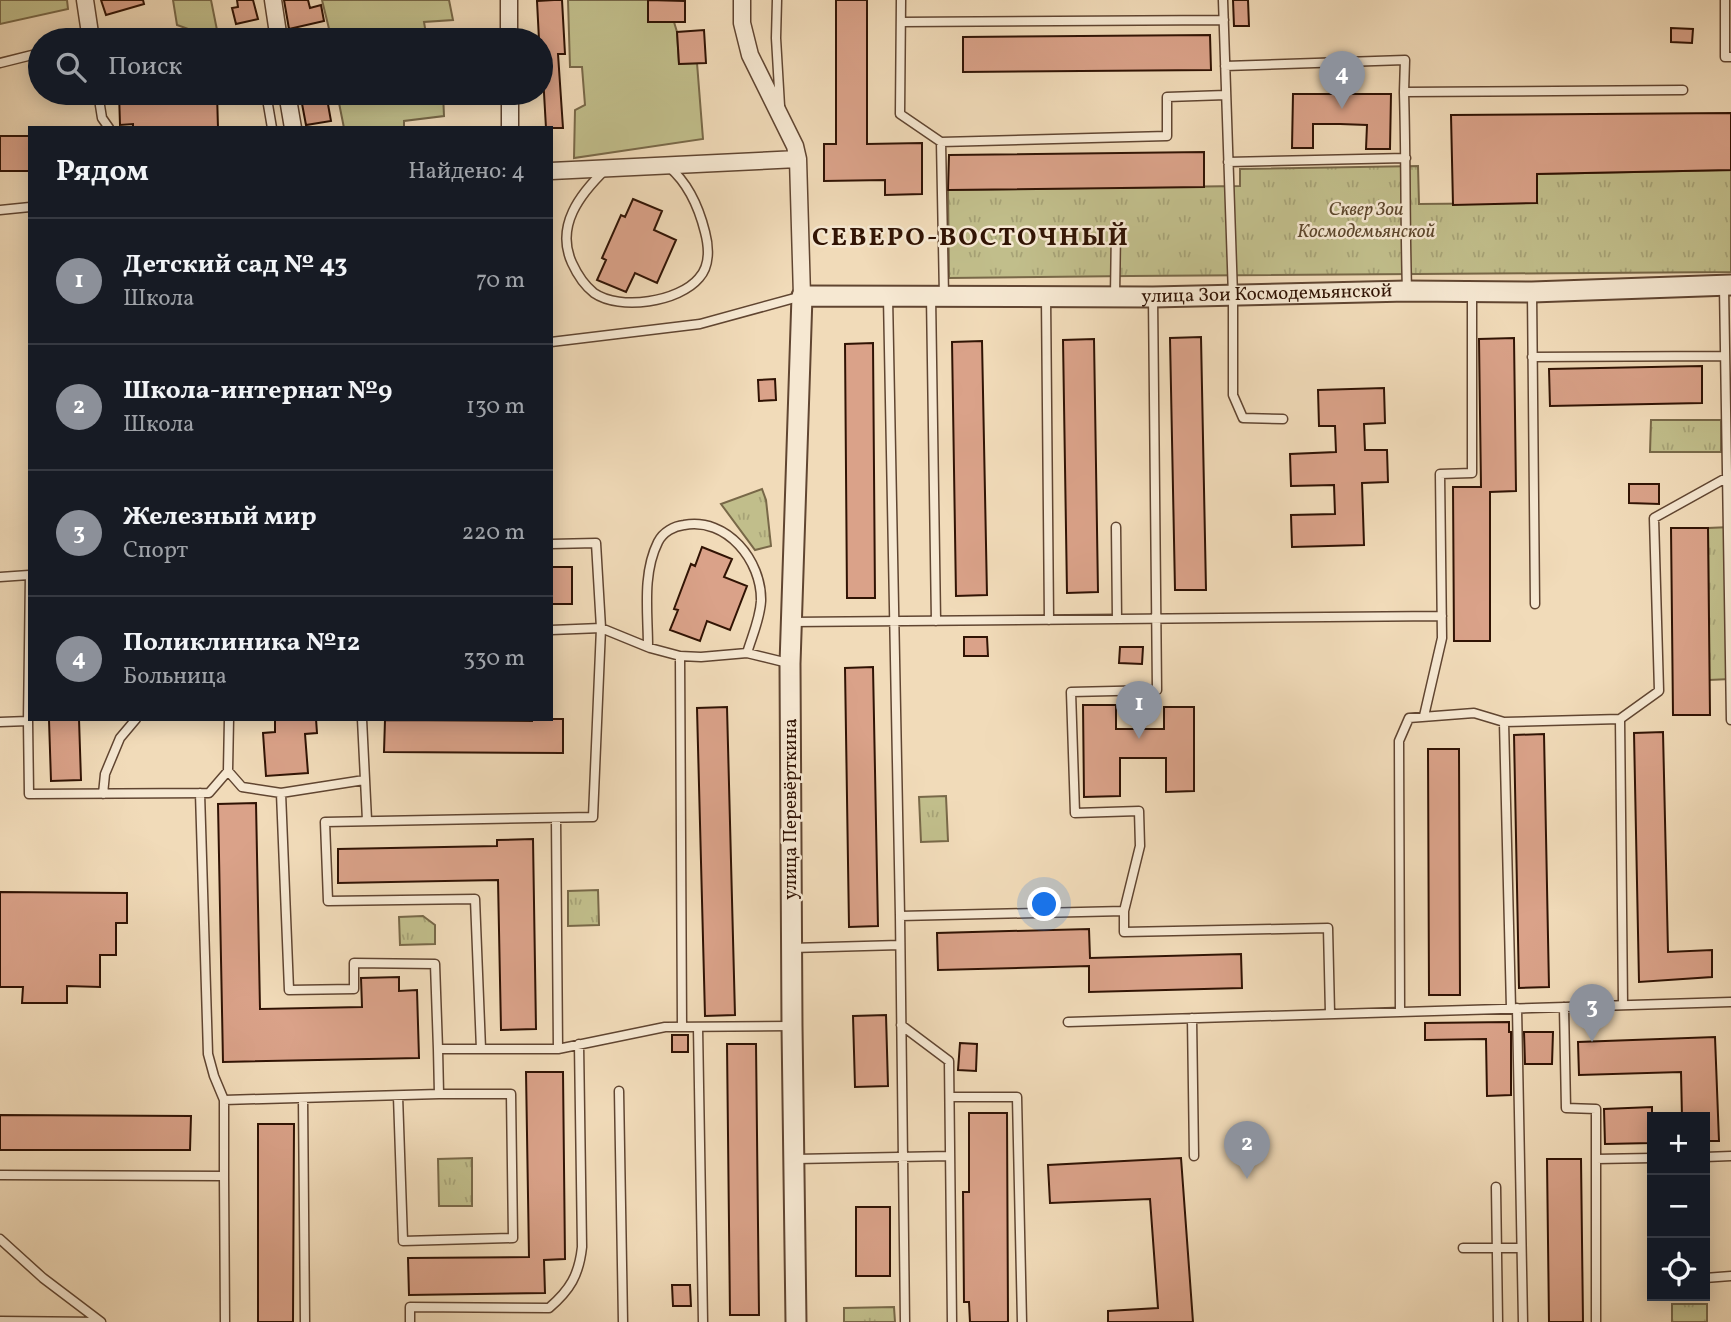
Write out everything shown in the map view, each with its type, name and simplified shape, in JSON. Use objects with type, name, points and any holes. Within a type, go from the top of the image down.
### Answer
[{"type":"street","points":[[85,0],[89,28]]},
{"type":"street","points":[[273,0],[277,28]]},
{"type":"street","points":[[509,0],[509,28]]},
{"type":"street","points":[[742,0],[742,23],[750,55],[795,146],[798,159],[802,296]]},
{"type":"street","points":[[289,105],[293,126]]},
{"type":"street","points":[[510,105],[510,126]]},
{"type":"street","points":[[553,171],[798,159]]},
{"type":"street","name":"улица Зои Космодемьянской","points":[[802,296],[1153,297],[1407,291],[1532,292],[1727,286]]},
{"type":"street","name":"улица Перевёрткина","points":[[796,1322],[790,664],[802,296]]},
{"type":"lane","points":[[777,0],[780,116]]},
{"type":"lane","points":[[901,0],[900,114],[941,142],[1167,136],[1167,97],[1226,95]]},
{"type":"lane","points":[[1223,0],[1233,296],[1233,395],[1243,418],[1283,419]]},
{"type":"lane","points":[[1725,0],[1726,57],[1731,57]]},
{"type":"lane","points":[[901,22],[1224,20]]},
{"type":"lane","points":[[0,62],[28,56]]},
{"type":"lane","points":[[1225,66],[1405,60],[1407,291]]},
{"type":"lane","points":[[1404,92],[1683,90]]},
{"type":"lane","points":[[100,105],[102,118],[108,126]]},
{"type":"lane","points":[[269,105],[272,126]]},
{"type":"lane","points":[[936,621],[937,296],[944,208],[941,142]]},
{"type":"lane","points":[[1228,162],[1406,158]]},
{"type":"lane","points":[[607,168],[588,188],[571,215],[566,231],[567,251],[578,276],[595,293],[620,302],[648,302],[690,287],[701,277],[706,265],[708,243],[703,222],[684,182],[667,166]]},
{"type":"lane","points":[[0,210],[28,208]]},
{"type":"lane","points":[[1115,296],[1116,230]]},
{"type":"lane","points":[[1727,286],[1724,356],[1731,720]]},
{"type":"lane","points":[[1424,716],[1442,638],[1440,474],[1472,473],[1472,292]]},
{"type":"lane","points":[[1532,292],[1535,604]]},
{"type":"lane","points":[[553,342],[700,324],[802,296]]},
{"type":"lane","points":[[1046,296],[1049,620]]},
{"type":"lane","points":[[888,297],[905,1322]]},
{"type":"lane","points":[[1153,297],[1157,690],[1071,692],[1075,813],[1139,811],[1140,846],[1124,911],[1124,932],[1328,928],[1330,1013]]},
{"type":"lane","points":[[1532,358],[1724,356]]},
{"type":"lane","points":[[1400,1012],[1399,741],[1409,718],[1474,713],[1504,722],[1620,719],[1659,691],[1654,518],[1727,478]]},
{"type":"lane","points":[[648,648],[646,593],[658,542],[676,526],[703,523],[728,534],[741,546],[753,567],[761,600],[747,653]]},
{"type":"lane","points":[[1116,527],[1117,619]]},
{"type":"lane","points":[[481,1049],[475,899],[328,901],[325,822],[593,817],[601,628],[596,543],[553,544]]},
{"type":"lane","points":[[0,577],[28,575]]},
{"type":"lane","points":[[792,622],[1442,616]]},
{"type":"lane","points":[[553,630],[601,628],[648,648],[680,656],[747,653],[790,664]]},
{"type":"lane","points":[[680,656],[681,1027]]},
{"type":"lane","points":[[1620,719],[1623,1005]]},
{"type":"lane","points":[[103,794],[105,774],[120,738],[134,721]]},
{"type":"lane","points":[[0,722],[28,722],[29,794],[103,794],[209,793],[228,771],[229,721]]},
{"type":"lane","points":[[362,721],[367,820]]},
{"type":"lane","points":[[1504,722],[1523,1322]]},
{"type":"lane","points":[[228,771],[243,787],[281,793],[364,780]]},
{"type":"lane","points":[[200,793],[208,1054],[224,1100],[225,1322]]},
{"type":"lane","points":[[281,793],[289,990],[354,989],[354,963],[435,964],[439,1094]]},
{"type":"lane","points":[[556,818],[558,1049]]},
{"type":"lane","points":[[900,916],[1124,911]]},
{"type":"lane","points":[[792,948],[900,945]]},
{"type":"lane","points":[[1068,1022],[1731,1003]]},
{"type":"lane","points":[[1564,1007],[1566,1108],[1596,1109],[1596,1322]]},
{"type":"lane","points":[[1192,1018],[1194,1156]]},
{"type":"lane","points":[[901,1025],[949,1061],[952,1322]]},
{"type":"lane","points":[[438,1049],[558,1049],[664,1027],[792,1026]]},
{"type":"lane","points":[[698,1027],[703,1322]]},
{"type":"lane","points":[[410,1322],[410,1307],[549,1308],[573,1282],[582,1247],[579,1044]]},
{"type":"lane","points":[[619,1091],[623,1322]]},
{"type":"lane","points":[[224,1100],[439,1094],[511,1094],[513,1238],[402,1241],[398,1096]]},
{"type":"lane","points":[[950,1097],[1017,1097],[1022,1322]]},
{"type":"lane","points":[[303,1098],[305,1322]]},
{"type":"lane","points":[[793,1159],[950,1156]]},
{"type":"lane","points":[[1710,1157],[1731,1156]]},
{"type":"lane","points":[[1596,1159],[1647,1158]]},
{"type":"lane","points":[[0,1175],[224,1176]]},
{"type":"lane","points":[[1496,1187],[1498,1322]]},
{"type":"lane","points":[[0,1239],[43,1278],[100,1322]]},
{"type":"lane","points":[[1463,1248],[1521,1248]]},
{"type":"lane","points":[[1710,1278],[1731,1276]]},
{"type":"lane","points":[[0,1321],[100,1322]]},
{"type":"green space","points":[[0,0],[67,0],[68,9],[0,24]]},
{"type":"green space","points":[[173,0],[211,0],[217,28],[185,28],[177,25]]},
{"type":"green space","points":[[322,0],[449,0],[453,20],[424,22],[425,28],[329,28]]},
{"type":"green space","points":[[568,0],[648,0],[648,22],[674,22],[679,64],[697,63],[703,139],[574,158],[575,110],[585,105],[582,67],[570,67]]},
{"type":"green space","points":[[339,105],[444,105],[444,116],[404,121],[404,126],[344,126]]},
{"type":"green space","name":"Сквер Зои Космодемьянской","points":[[1418,166],[1419,204],[1537,203],[1537,174],[1731,170],[1731,272],[949,278],[948,190],[1240,186],[1240,169]]},
{"type":"green space","points":[[1651,420],[1721,420],[1721,452],[1650,452]]},
{"type":"green space","points":[[762,489],[766,500],[771,546],[755,550],[721,504]]},
{"type":"green space","points":[[1731,527],[1731,679],[1709,680],[1708,528]]},
{"type":"green space","points":[[946,796],[948,841],[921,842],[919,797]]},
{"type":"green space","points":[[598,890],[599,925],[568,926],[568,891]]},
{"type":"green space","points":[[423,916],[435,925],[435,944],[400,945],[399,917]]},
{"type":"green space","points":[[472,1158],[472,1206],[439,1206],[438,1159]]},
{"type":"green space","points":[[1672,1304],[1707,1304],[1707,1322],[1672,1322]]},
{"type":"green space","points":[[894,1307],[895,1322],[844,1322],[844,1308]]},
{"type":"building","points":[[101,0],[143,0],[144,4],[106,15]]},
{"type":"building","points":[[237,0],[253,0],[258,19],[236,24],[232,8],[238,7]]},
{"type":"building","points":[[284,0],[308,0],[310,8],[321,5],[324,21],[289,28]]},
{"type":"building","points":[[562,0],[565,54],[558,54],[563,128],[546,126],[545,105],[553,105],[553,28],[538,28],[537,1]]},
{"type":"building","points":[[648,0],[685,1],[685,22],[648,22]]},
{"type":"building","points":[[836,0],[867,0],[867,144],[922,143],[922,194],[885,195],[885,180],[824,181],[824,144],[836,144]]},
{"type":"building","points":[[1233,0],[1248,0],[1249,26],[1234,26]]},
{"type":"building","points":[[1671,28],[1693,29],[1692,43],[1671,42]]},
{"type":"building","points":[[704,30],[706,63],[679,64],[677,32]]},
{"type":"building","points":[[1210,35],[1211,70],[963,72],[963,37]]},
{"type":"building","points":[[1293,94],[1391,94],[1390,149],[1366,149],[1367,125],[1340,124],[1313,124],[1313,148],[1292,148]]},
{"type":"building","points":[[119,105],[217,105],[218,126],[120,125]]},
{"type":"building","points":[[302,105],[328,105],[331,121],[306,125]]},
{"type":"building","points":[[1731,113],[1731,170],[1537,174],[1537,203],[1453,205],[1451,115]]},
{"type":"building","points":[[0,136],[28,136],[28,171],[0,171]]},
{"type":"building","points":[[1204,152],[1204,187],[948,190],[949,155]]},
{"type":"building","points":[[633,199],[662,211],[654,230],[676,240],[657,283],[635,273],[626,292],[597,280],[606,260],[602,258],[621,215],[625,217]]},
{"type":"building","points":[[1201,337],[1206,590],[1175,590],[1170,338]]},
{"type":"building","points":[[1514,338],[1516,491],[1490,492],[1490,641],[1454,641],[1453,487],[1481,487],[1479,339]]},
{"type":"building","points":[[1094,339],[1098,592],[1067,593],[1063,340]]},
{"type":"building","points":[[982,341],[987,595],[956,596],[952,342]]},
{"type":"building","points":[[873,343],[875,598],[847,598],[845,344]]},
{"type":"building","points":[[1702,366],[1702,403],[1550,406],[1549,369]]},
{"type":"building","points":[[775,379],[776,400],[759,401],[758,380]]},
{"type":"building","points":[[1384,388],[1385,423],[1364,424],[1365,450],[1387,450],[1388,482],[1362,483],[1364,545],[1292,547],[1291,515],[1335,514],[1334,485],[1291,486],[1290,454],[1336,452],[1335,426],[1319,426],[1318,390]]},
{"type":"building","points":[[1629,484],[1659,484],[1659,504],[1629,503]]},
{"type":"building","points":[[1671,528],[1708,528],[1710,715],[1673,715]]},
{"type":"building","points":[[702,547],[732,559],[724,577],[747,586],[730,630],[707,621],[700,641],[670,630],[678,610],[674,609],[691,564],[695,566]]},
{"type":"building","points":[[553,567],[572,567],[572,604],[553,604]]},
{"type":"building","points":[[964,637],[987,637],[988,656],[964,656]]},
{"type":"building","points":[[1120,647],[1143,647],[1142,664],[1119,663]]},
{"type":"building","points":[[873,667],[878,926],[849,927],[845,668]]},
{"type":"building","points":[[1083,705],[1116,705],[1116,729],[1164,729],[1164,707],[1194,707],[1194,791],[1166,792],[1166,758],[1120,758],[1120,796],[1084,797]]},
{"type":"building","points":[[727,707],[735,1015],[705,1016],[697,708]]},
{"type":"building","points":[[563,719],[563,753],[384,752],[385,721]]},
{"type":"building","points":[[49,721],[79,721],[81,780],[51,781]]},
{"type":"building","points":[[275,721],[316,721],[317,733],[305,734],[308,773],[266,776],[263,733],[275,732]]},
{"type":"building","points":[[1663,732],[1668,952],[1712,950],[1712,977],[1639,982],[1634,733]]},
{"type":"building","points":[[1544,734],[1549,987],[1519,988],[1514,735]]},
{"type":"building","points":[[1428,749],[1459,749],[1460,995],[1429,995]]},
{"type":"building","points":[[256,803],[260,1009],[362,1007],[361,978],[399,977],[399,991],[417,990],[419,1058],[223,1062],[218,804]]},
{"type":"building","points":[[533,839],[536,1029],[501,1030],[498,880],[338,883],[338,849],[497,846],[497,840]]},
{"type":"building","points":[[0,892],[127,893],[127,923],[116,923],[116,955],[100,955],[100,987],[67,986],[67,1003],[22,1003],[23,987],[0,987]]},
{"type":"building","points":[[1089,929],[1090,958],[1241,954],[1242,988],[1089,992],[1089,966],[938,970],[937,933]]},
{"type":"building","points":[[886,1015],[888,1086],[855,1087],[853,1016]]},
{"type":"building","points":[[1509,1022],[1511,1095],[1487,1096],[1486,1039],[1425,1040],[1425,1023]]},
{"type":"building","points":[[1524,1032],[1553,1032],[1552,1064],[1525,1064]]},
{"type":"building","points":[[672,1035],[688,1035],[688,1052],[672,1052]]},
{"type":"building","points":[[1715,1037],[1719,1141],[1710,1141],[1710,1112],[1682,1112],[1681,1072],[1579,1075],[1578,1042]]},
{"type":"building","points":[[960,1043],[977,1044],[976,1071],[958,1070]]},
{"type":"building","points":[[727,1044],[756,1044],[759,1315],[730,1315]]},
{"type":"building","points":[[526,1072],[563,1072],[565,1259],[544,1260],[545,1293],[409,1295],[408,1258],[529,1257]]},
{"type":"building","points":[[1652,1107],[1652,1112],[1647,1112],[1647,1143],[1605,1144],[1604,1109]]},
{"type":"building","points":[[969,1113],[1007,1113],[1008,1322],[970,1322],[969,1302],[964,1302],[963,1192],[969,1192]]},
{"type":"building","points":[[0,1115],[191,1116],[190,1150],[0,1150]]},
{"type":"building","points":[[258,1124],[294,1124],[293,1322],[258,1322]]},
{"type":"building","points":[[1181,1158],[1193,1322],[1108,1322],[1108,1311],[1158,1308],[1150,1199],[1050,1203],[1048,1165]]},
{"type":"building","points":[[1547,1159],[1581,1159],[1583,1322],[1549,1322]]},
{"type":"building","points":[[856,1207],[890,1207],[890,1276],[856,1276]]},
{"type":"building","points":[[672,1285],[690,1285],[691,1306],[673,1306]]},
{"type":"place","name":"Поликлиника №12","points":[[1342,109]]},
{"type":"place","name":"Детский сад № 43","points":[[1139,739]]},
{"type":"place","name":"Железный мир","points":[[1592,1042]]},
{"type":"place","name":"Школа-интернат №9","points":[[1247,1179]]},
{"type":"district","name":"СЕВЕРО-ВОСТОЧНЫЙ","points":[[971,238]]}]
